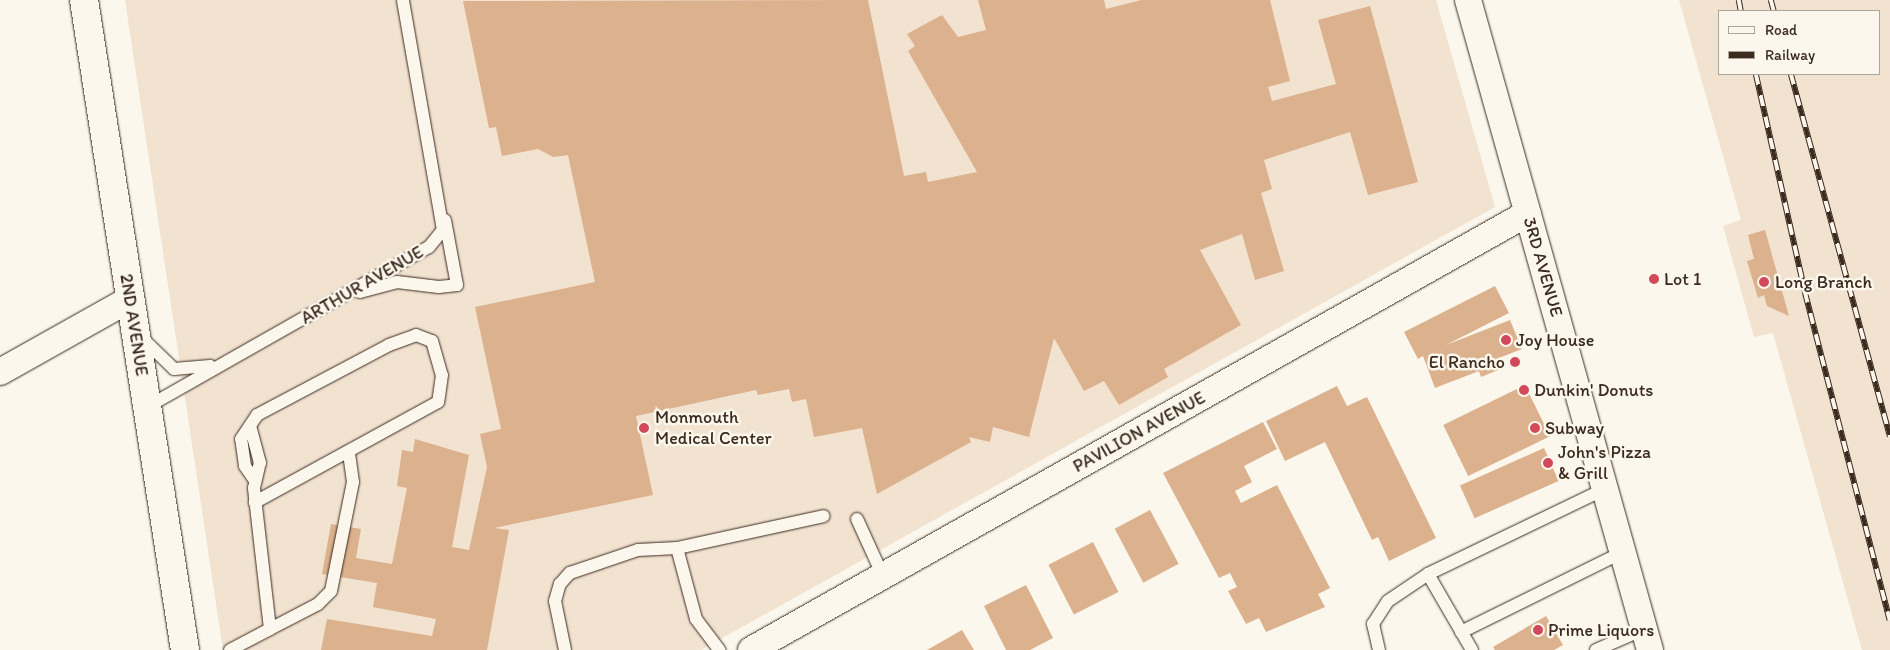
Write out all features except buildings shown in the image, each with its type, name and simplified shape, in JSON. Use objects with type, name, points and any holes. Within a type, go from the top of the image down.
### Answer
[{"type":"street","name":"2ND AVENUE","points":[[84,0],[185,650]]},
{"type":"street","name":"3RD AVENUE","points":[[1468,0],[1647,640]]},
{"type":"street","name":"PAVILION AVENUE","points":[[752,650],[1528,213]]},
{"type":"street","points":[[0,372],[130,299]]},
{"type":"street","points":[[59,339],[97,327],[135,332]]},
{"type":"lane","points":[[306,316],[358,292],[409,282],[449,288],[457,285],[403,0]]},
{"type":"lane","name":"ARTHUR AVENUE","points":[[147,407],[407,259],[438,238],[445,218]]},
{"type":"lane","points":[[407,259],[401,272],[409,282]]},
{"type":"lane","name":"ARTHUR AVENUE","points":[[135,332],[174,369],[195,370],[229,360]]},
{"type":"lane","points":[[255,502],[349,454],[438,402],[442,375],[436,350],[425,336],[359,359],[257,415],[250,426],[260,463],[254,479],[255,502],[270,629]]},
{"type":"lane","points":[[230,650],[318,604],[332,591],[353,482],[349,454]]},
{"type":"lane","points":[[1379,650],[1373,624],[1388,601],[1428,574],[1605,488]]},
{"type":"lane","points":[[565,650],[555,600],[560,584],[570,573],[624,554],[677,548],[824,516]]},
{"type":"lane","points":[[857,519],[884,576]]},
{"type":"lane","points":[[677,548],[696,618],[719,650]]},
{"type":"lane","points":[[1461,632],[1622,552]]},
{"type":"lane","points":[[1428,574],[1472,650]]},
{"type":"lane","points":[[1596,650],[1647,640]]},
{"type":"shaded area","name":"Monmouth Medical Center","points":[[125,0],[1436,0],[1495,207],[701,650],[223,650]]},
{"type":"shaded area","points":[[1679,0],[1890,0],[1890,650],[1862,650],[1773,333],[1754,337],[1723,226],[1741,220]]},
{"type":"railway","points":[[1739,0],[1741,10]]},
{"type":"railway","points":[[1771,0],[1774,10]]},
{"type":"railway","points":[[1756,75],[1805,292],[1890,620]]},
{"type":"railway","points":[[1791,75],[1890,437]]},
{"type":"place","name":"Lot 1","points":[[1654,279]]},
{"type":"place","name":"Long Branch","points":[[1764,282]]},
{"type":"place","name":"Joy House","points":[[1506,340]]},
{"type":"place","name":"El Rancho","points":[[1515,362]]},
{"type":"place","name":"Dunkin' Donuts","points":[[1524,390]]},
{"type":"place","name":"Monmouth Medical Center","points":[[644,428]]},
{"type":"place","name":"Subway","points":[[1535,428]]},
{"type":"place","name":"John's Pizza & Grill","points":[[1548,463]]},
{"type":"place","name":"Prime Liquors","points":[[1538,630]]}]
